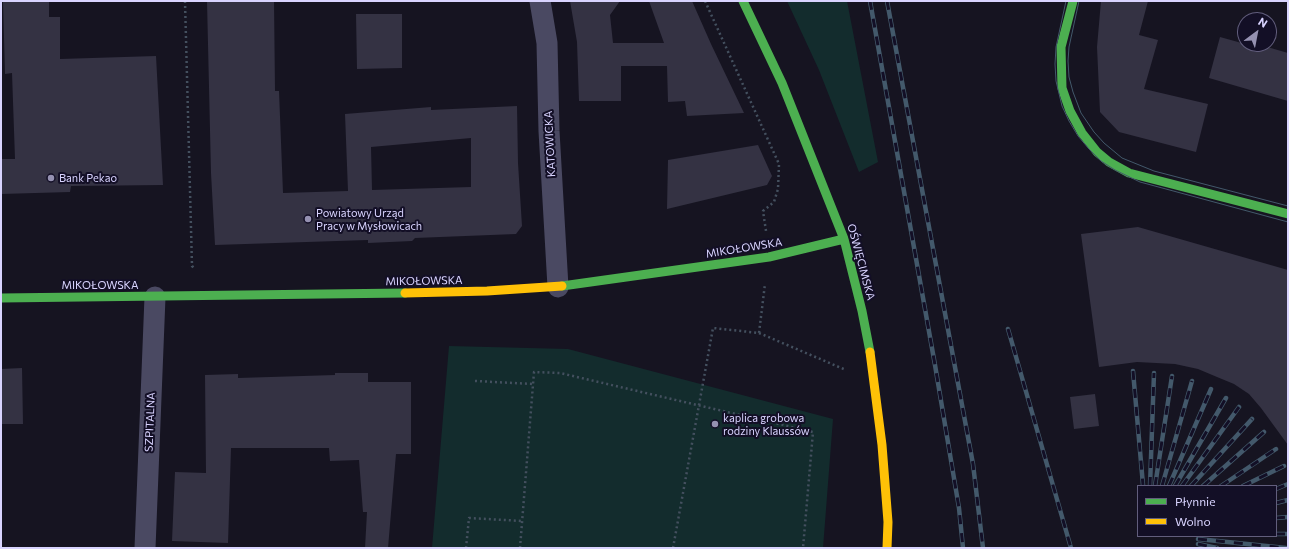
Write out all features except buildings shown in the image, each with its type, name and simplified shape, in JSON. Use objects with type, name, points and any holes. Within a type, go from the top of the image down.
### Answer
[{"type":"street","name":"KATOWICKA","points":[[540,1],[547,43],[549,130],[558,287]]},
{"type":"street","name":"OŚWIĘCIMSKA","points":[[743,1],[782,83],[844,239],[862,311],[872,364],[882,445],[888,522],[887,548]]},
{"type":"street","points":[[1073,1],[1061,47],[1062,88],[1070,111],[1082,133],[1097,152],[1108,162],[1129,173],[1288,214]]},
{"type":"street","name":"MIKOŁOWSKA","points":[[1,298],[155,297],[487,291],[558,287],[769,257],[844,239]]},
{"type":"street","name":"SZPITALNA","points":[[145,548],[155,297]]},
{"type":"path","points":[[185,1],[192,266],[204,279],[205,296]]},
{"type":"path","points":[[759,333],[846,370]]},
{"type":"path","points":[[520,548],[534,372],[560,373],[813,432],[803,548]]},
{"type":"path","points":[[475,381],[533,384]]},
{"type":"path","points":[[466,548],[469,518],[522,521]]},
{"type":"green space","points":[[787,1],[847,1],[878,162],[859,172],[819,70]]},
{"type":"green space","points":[[449,346],[568,349],[833,419],[823,548],[432,548]]},
{"type":"tram line","points":[[1066,1],[1056,47],[1056,81],[1062,106],[1069,121],[1078,136],[1101,161],[1115,170],[1140,182],[1288,222]]},
{"type":"tram line","points":[[1079,1],[1069,47],[1069,77],[1081,113],[1094,132],[1104,143],[1122,158],[1154,171],[1288,206]]},
{"type":"railway","points":[[870,1],[935,365],[959,508],[963,548]]},
{"type":"railway","points":[[887,1],[973,464],[983,548]]},
{"type":"railway","points":[[1008,329],[1071,548]]},
{"type":"railway","points":[[1133,371],[1143,485]]},
{"type":"railway","points":[[1150,485],[1154,373]]},
{"type":"railway","points":[[1155,485],[1172,376]]},
{"type":"railway","points":[[1162,485],[1192,381]]},
{"type":"railway","points":[[1169,485],[1211,389]]},
{"type":"railway","points":[[1176,485],[1226,398]]},
{"type":"railway","points":[[1183,485],[1239,407]]},
{"type":"railway","points":[[1192,485],[1252,419]]},
{"type":"railway","points":[[1204,485],[1264,432]]},
{"type":"railway","points":[[1222,485],[1276,449]]},
{"type":"railway","points":[[1245,485],[1284,466]]},
{"type":"railway","points":[[1277,489],[1288,484]]},
{"type":"railway","points":[[1277,503],[1288,500]]},
{"type":"railway","points":[[1277,518],[1288,517]]},
{"type":"railway","points":[[1277,534],[1288,534]]},
{"type":"railway","points":[[1198,539],[1286,548]]},
{"type":"railway","points":[[1198,544],[1217,548]]},
{"type":"traffic: fast","points":[[743,1],[782,83],[844,239],[862,311],[870,352]]},
{"type":"traffic: fast","points":[[1073,1],[1061,47],[1062,88],[1070,111],[1082,133],[1097,152],[1109,162],[1129,173],[1288,214]]},
{"type":"traffic: fast","points":[[562,286],[769,257],[844,239]]},
{"type":"traffic: fast","points":[[1,298],[405,293]]},
{"type":"traffic: slow","points":[[405,293],[487,291],[562,286]]},
{"type":"traffic: slow","points":[[870,352],[882,445],[888,522],[887,548]]},
{"type":"place","name":"Bank Pekao","points":[[51,178]]},
{"type":"place","name":"Powiatowy Urząd Pracy w Mysłowicach","points":[[308,219]]},
{"type":"place","name":"kaplica grobowa rodziny Klaussów","points":[[715,424]]}]
